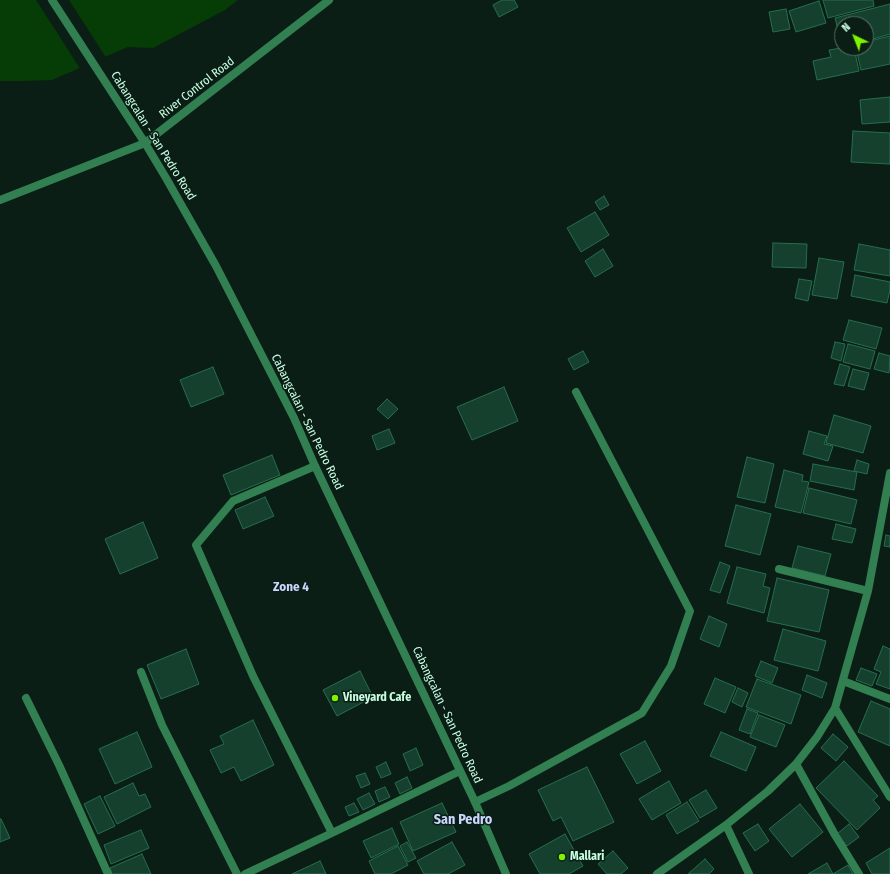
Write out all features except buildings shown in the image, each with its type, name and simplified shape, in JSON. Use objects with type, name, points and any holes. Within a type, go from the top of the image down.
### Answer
[{"type":"street","name":"Cabangcalan - San Pedro Road","points":[[52,0],[145,143],[216,266],[294,418],[315,466],[475,802],[506,874]]},
{"type":"street","name":"River Control Road","points":[[0,200],[145,143],[329,0]]},
{"type":"street","points":[[475,802],[509,786],[642,713],[671,666],[690,611],[576,392]]},
{"type":"street","points":[[315,466],[233,501],[196,545],[253,676],[332,834]]},
{"type":"street","points":[[657,874],[726,826],[768,791],[796,764],[817,737],[834,708],[868,591],[890,473]]},
{"type":"street","points":[[779,569],[868,591]]},
{"type":"street","points":[[141,672],[162,725],[237,874]]},
{"type":"street","points":[[843,681],[890,698]]},
{"type":"street","points":[[26,698],[59,765],[108,874]]},
{"type":"street","points":[[834,708],[890,797]]},
{"type":"street","points":[[796,764],[835,835],[859,874]]},
{"type":"street","points":[[245,874],[332,834],[460,770]]},
{"type":"street","points":[[726,826],[749,874]]},
{"type":"shaded area","points":[[0,0],[238,0],[225,10],[153,48],[128,47],[52,80],[0,81]]},
{"type":"pier","points":[[36,0],[69,0],[107,59],[81,70]]},
{"type":"place","name":"Vineyard Cafe","points":[[335,698]]},
{"type":"place","name":"Mallari","points":[[562,857]]},
{"type":"district","name":"Zone 4","points":[[291,587]]},
{"type":"district","name":"San Pedro","points":[[463,820]]}]
